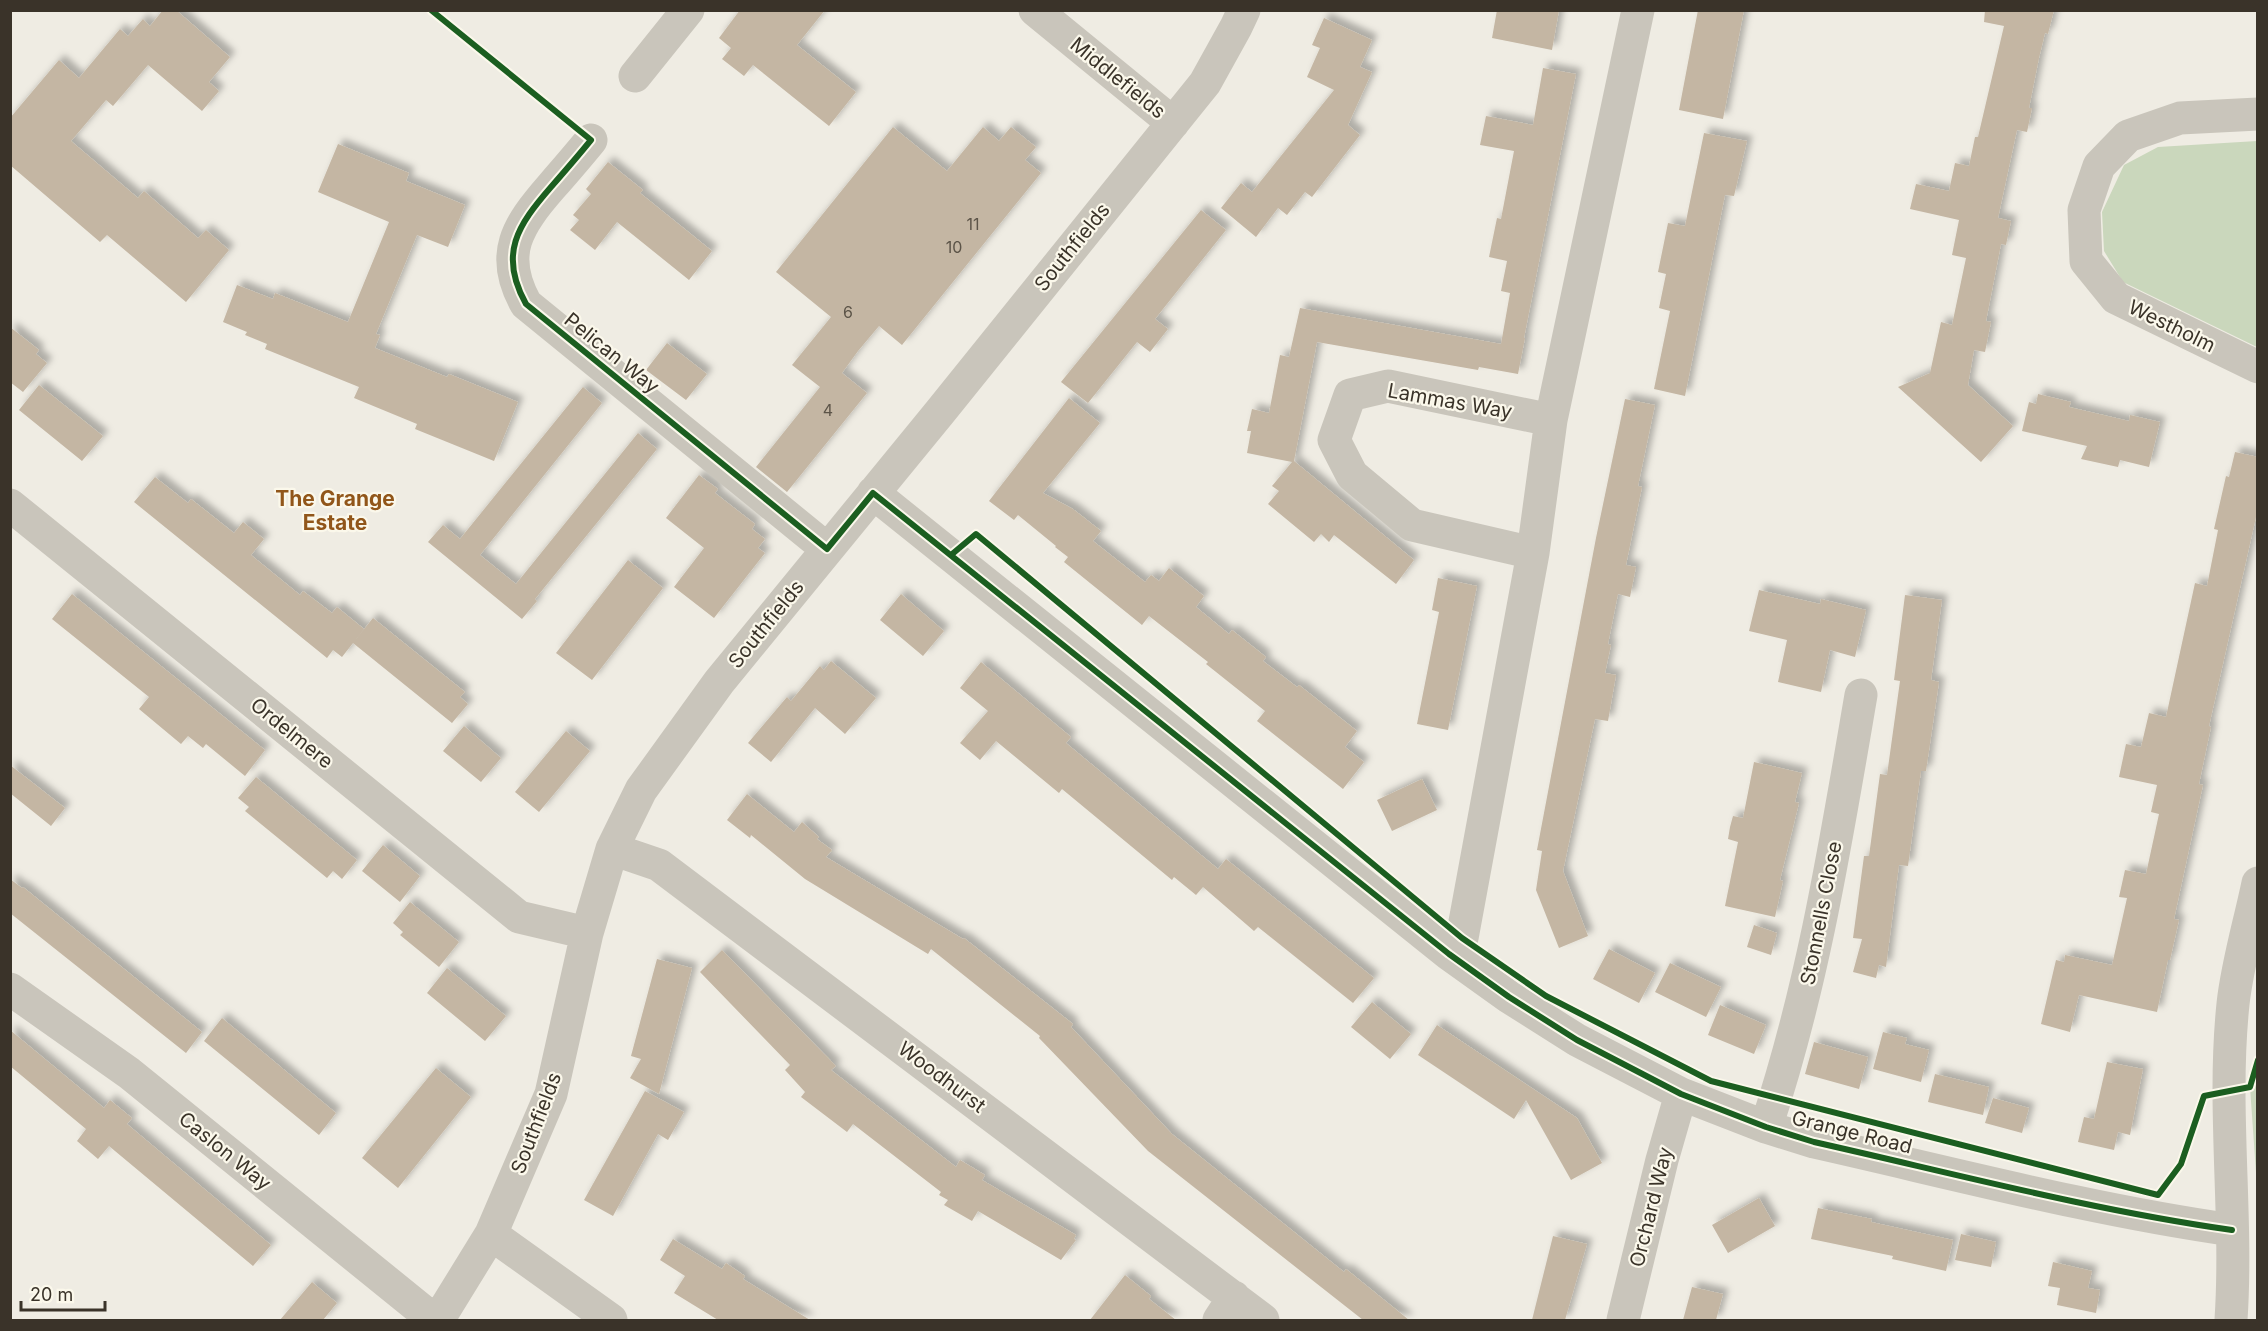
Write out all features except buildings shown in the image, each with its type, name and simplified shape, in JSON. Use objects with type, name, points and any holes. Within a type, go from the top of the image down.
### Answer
[{"type":"street","points":[[635,76],[688,10]]},
{"type":"street","name":"Middlefields","points":[[1035,10],[1173,123]]},
{"type":"street","name":"Southfields","points":[[436,1320],[491,1234],[551,1094],[587,933],[612,849],[641,790],[719,682],[1205,84],[1244,10]]},
{"type":"street","points":[[1449,954],[1462,938],[1533,553],[1551,420],[1638,10]]},
{"type":"street","name":"Westholm","points":[[2258,114],[2180,118],[2128,136],[2099,165],[2084,210],[2086,261],[2116,298],[2258,367]]},
{"type":"street","name":"Pelican Way","points":[[591,140],[527,215],[519,230],[514,248],[514,277],[526,304],[826,549]]},
{"type":"street","name":"Lammas Way","points":[[1533,553],[1412,525],[1352,475],[1334,440],[1350,394],[1388,386],[1551,420]]},
{"type":"street","name":"Grange Road","points":[[873,493],[1449,954],[1509,997],[1577,1040],[1681,1094],[1766,1127],[1814,1142],[2111,1209],[2232,1230]]},
{"type":"street","name":"Ordelmere","points":[[10,505],[519,917],[587,933]]},
{"type":"street","name":"Stonnells Close","points":[[1766,1127],[1795,1031],[1821,925],[1862,695]]},
{"type":"street","name":"Woodhurst","points":[[612,849],[659,865],[1226,1309],[1263,1320]]},
{"type":"street","points":[[2230,1320],[2233,1282],[2229,1091],[2233,1003],[2258,883]]},
{"type":"street","name":"Caslon Way","points":[[10,989],[129,1073],[436,1320]]},
{"type":"street","name":"Orchard Way","points":[[1623,1320],[1662,1160],[1681,1094]]},
{"type":"street","points":[[491,1234],[611,1320]]},
{"type":"green space","points":[[2257,141],[2257,347],[2123,282],[2104,251],[2102,212],[2124,165],[2158,147]]},
{"type":"green space","points":[[2257,1060],[2257,1187],[2250,1087]]},
{"type":"cycle path","points":[[431,10],[591,140],[539,201],[521,228],[513,255],[513,270],[526,304],[827,549],[873,493],[1449,954],[1509,997],[1577,1040],[1681,1094],[1766,1127],[1814,1142],[2074,1202],[2232,1230]]},
{"type":"cycle path","points":[[951,555],[976,534],[1462,938],[1546,996],[1711,1081],[2158,1195],[2181,1164],[2204,1096],[2250,1087],[2258,1060]]},
{"type":"district","name":"The Grange Estate","points":[[335,510]]}]
